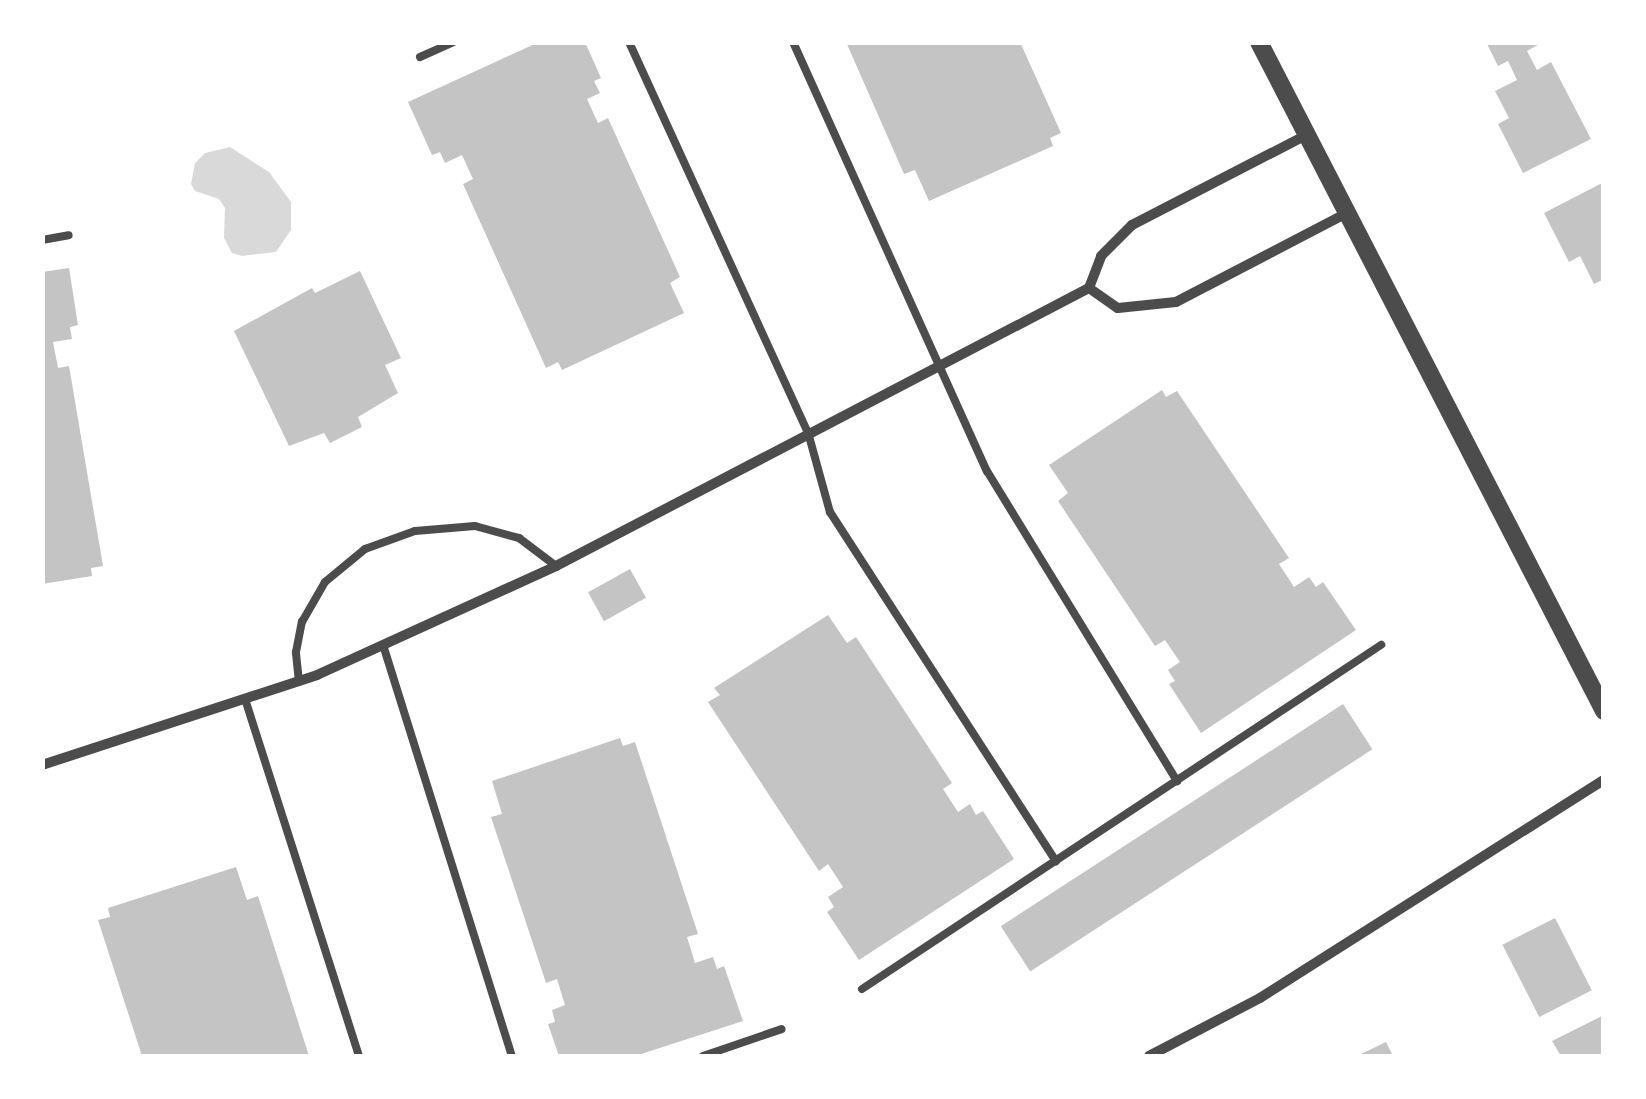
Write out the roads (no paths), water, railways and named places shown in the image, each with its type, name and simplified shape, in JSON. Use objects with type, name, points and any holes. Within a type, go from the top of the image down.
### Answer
[{"type":"street","points":[[1258,42],[1604,711]]},
{"type":"street","points":[[42,765],[298,682],[384,648],[556,566],[1089,288],[1101,256],[1132,225],[1306,135]]},
{"type":"street","points":[[1089,288],[1118,308],[1176,302],[1346,213]]},
{"type":"street","points":[[1148,1056],[1260,998],[1604,780]]},
{"type":"lane","points":[[420,57],[453,42]]},
{"type":"lane","points":[[628,42],[809,436],[830,512],[1056,861]]},
{"type":"lane","points":[[793,42],[987,470],[1177,780]]},
{"type":"lane","points":[[42,240],[69,235]]},
{"type":"lane","points":[[298,682],[296,652],[302,622],[325,582],[365,549],[416,531],[475,526],[519,538],[556,566]]},
{"type":"lane","points":[[862,990],[1381,645]]},
{"type":"lane","points":[[384,648],[512,1056]]},
{"type":"lane","points":[[246,702],[359,1056]]},
{"type":"lane","points":[[703,1056],[782,1029]]}]
